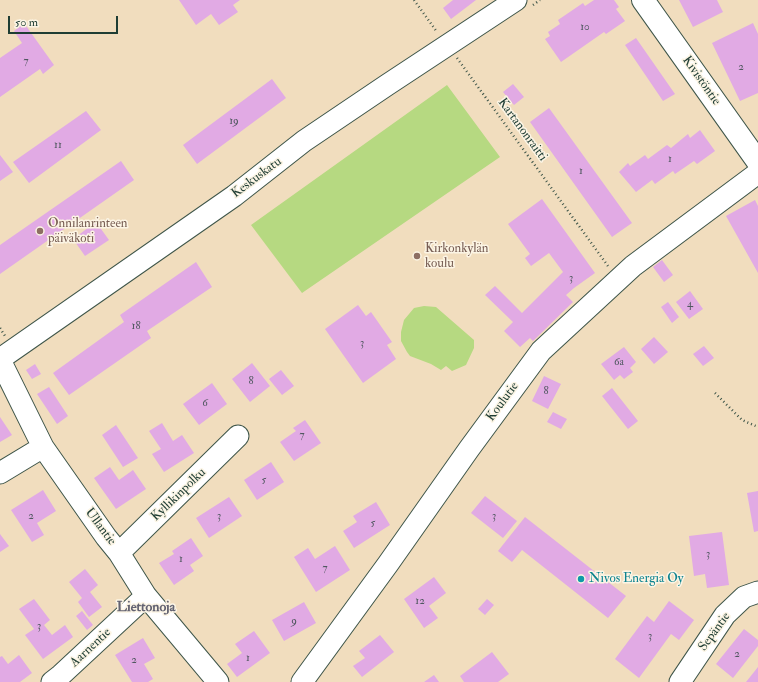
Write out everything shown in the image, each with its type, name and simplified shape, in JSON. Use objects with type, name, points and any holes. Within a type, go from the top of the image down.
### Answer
[{"type":"main road","name":"Kivistöntie","points":[[643,0],[758,162]]},
{"type":"street","name":"Keskuskatu","points":[[0,360],[170,239],[234,196],[304,141],[516,0]]},
{"type":"street","name":"Koulutie","points":[[310,679],[388,564],[469,449],[541,351],[633,266],[758,172]]},
{"type":"street","name":"Ullantie","points":[[0,360],[43,447],[106,537],[119,553],[146,596],[218,682]]},
{"type":"street","name":"Kyllikinpolku","points":[[119,553],[238,436]]},
{"type":"street","points":[[0,473],[43,447]]},
{"type":"street","name":"Sepäntie","points":[[680,682],[725,615],[744,597],[758,592]]},
{"type":"street","name":"Aarnentie","points":[[52,682],[61,676],[146,596]]},
{"type":"path","name":"Kartanonraitti","points":[[414,0],[608,266]]},
{"type":"path","points":[[715,393],[742,420],[758,427]]},
{"type":"green space","points":[[447,85],[500,157],[302,293],[251,225]]},
{"type":"green space","points":[[424,306],[436,307],[474,340],[474,348],[466,365],[452,371],[446,366],[441,370],[431,364],[410,356],[407,352],[401,341],[401,332],[404,320],[414,308]]},
{"type":"building","points":[[179,0],[240,0],[233,5],[238,12],[219,25],[211,14],[196,25]]},
{"type":"building","points":[[453,0],[476,0],[451,19],[443,8]]},
{"type":"building","points":[[594,0],[614,0],[619,7],[616,9],[625,21],[606,34],[604,32],[561,62],[545,39],[550,36],[548,32],[560,24],[558,20],[583,3],[585,6]]},
{"type":"building","points":[[679,0],[717,0],[723,12],[693,27]]},
{"type":"building","points":[[24,23],[54,65],[43,74],[40,69],[0,97],[0,58],[22,43],[14,31]]},
{"type":"building","points":[[753,23],[758,34],[758,93],[740,101],[712,43]]},
{"type":"building","points":[[636,38],[675,94],[663,101],[625,45]]},
{"type":"building","points":[[272,79],[286,98],[197,164],[183,145]]},
{"type":"building","points":[[513,84],[524,97],[514,105],[503,92]]},
{"type":"building","points":[[549,108],[632,223],[612,237],[530,122]]},
{"type":"building","points":[[86,111],[101,130],[29,183],[13,162]]},
{"type":"building","points":[[700,130],[715,151],[697,164],[694,161],[675,174],[673,171],[655,184],[652,180],[636,192],[619,172],[628,163],[630,166],[645,155],[648,159],[667,145],[671,148],[688,134],[690,138]]},
{"type":"building","points":[[0,155],[13,172],[0,181]]},
{"type":"building","points":[[121,161],[134,180],[0,274],[0,245]]},
{"type":"building","points":[[542,199],[595,273],[566,295],[573,302],[533,341],[530,338],[520,347],[504,331],[513,322],[485,295],[495,286],[522,313],[563,272],[549,253],[531,266],[525,258],[530,254],[508,224]]},
{"type":"building","points":[[755,200],[758,206],[758,273],[726,216]]},
{"type":"building","points":[[96,222],[109,240],[85,256],[73,239]]},
{"type":"building","points":[[662,260],[673,275],[664,282],[653,267]]},
{"type":"building","points":[[196,262],[212,287],[147,331],[151,338],[69,395],[53,373],[124,322],[120,315]]},
{"type":"building","points":[[690,291],[703,309],[689,319],[676,302]]},
{"type":"building","points":[[668,302],[679,317],[672,323],[661,307]]},
{"type":"building","points":[[358,305],[366,316],[371,312],[392,342],[387,345],[396,359],[363,383],[325,329]]},
{"type":"building","points":[[654,337],[668,352],[654,364],[641,349]]},
{"type":"building","points":[[704,346],[714,358],[703,366],[693,354]]},
{"type":"building","points":[[624,347],[636,362],[630,368],[633,372],[624,379],[620,375],[614,380],[601,364]]},
{"type":"building","points":[[252,363],[270,386],[250,402],[232,379]]},
{"type":"building","points":[[35,364],[41,374],[32,379],[26,370]]},
{"type":"building","points":[[281,370],[294,386],[282,395],[269,379]]},
{"type":"building","points":[[544,376],[561,384],[548,409],[532,401]]},
{"type":"building","points":[[212,383],[227,404],[199,425],[183,404]]},
{"type":"building","points":[[49,387],[68,416],[57,424],[37,394]]},
{"type":"building","points":[[612,388],[638,421],[628,429],[602,396]]},
{"type":"building","points":[[553,412],[567,419],[561,429],[547,422]]},
{"type":"building","points":[[0,417],[12,435],[0,442]]},
{"type":"building","points":[[305,420],[321,443],[294,461],[280,442],[296,431],[293,428]]},
{"type":"building","points":[[162,423],[173,441],[182,435],[194,453],[164,472],[152,454],[161,449],[149,431]]},
{"type":"building","points":[[116,425],[138,458],[123,467],[102,435]]},
{"type":"building","points":[[271,462],[284,482],[257,500],[244,480]]},
{"type":"building","points":[[110,467],[119,480],[133,470],[146,489],[116,509],[94,478]]},
{"type":"building","points":[[43,490],[56,511],[37,523],[44,535],[32,542],[11,510]]},
{"type":"building","points":[[758,491],[758,531],[754,532],[747,493]]},
{"type":"building","points":[[485,496],[517,521],[503,538],[471,513]]},
{"type":"building","points":[[229,497],[242,516],[209,538],[196,518]]},
{"type":"building","points":[[376,502],[390,525],[354,548],[343,531],[357,522],[353,516]]},
{"type":"building","name":"Nivos Energia Oy","points":[[525,517],[626,596],[608,618],[522,550],[512,562],[498,551]]},
{"type":"building","points":[[722,532],[729,585],[707,588],[705,574],[694,576],[689,536]]},
{"type":"building","points":[[0,534],[9,546],[0,552]]},
{"type":"building","points":[[191,538],[203,556],[190,565],[194,571],[174,585],[159,563],[174,554],[172,551]]},
{"type":"building","points":[[335,546],[350,570],[316,592],[294,557],[308,548],[315,559]]},
{"type":"building","points":[[85,569],[98,585],[90,592],[102,607],[89,617],[78,602],[82,598],[69,582]]},
{"type":"building","points":[[434,577],[446,593],[429,606],[438,618],[424,628],[404,599]]},
{"type":"building","points":[[34,599],[50,620],[44,625],[52,635],[65,625],[73,637],[43,659],[25,635],[34,629],[19,609]]},
{"type":"building","points":[[487,599],[494,605],[485,615],[478,609]]},
{"type":"building","points":[[669,601],[694,620],[679,640],[671,634],[639,678],[615,659],[647,616],[654,622]]},
{"type":"building","points":[[304,602],[316,623],[284,641],[272,620]]},
{"type":"building","points":[[82,611],[93,625],[87,630],[76,616]]},
{"type":"building","points":[[744,629],[758,640],[758,646],[733,678],[716,664]]},
{"type":"building","points":[[254,631],[270,653],[237,677],[227,664],[242,653],[235,644]]},
{"type":"building","points":[[380,635],[394,652],[362,677],[353,666],[365,658],[359,651]]},
{"type":"building","points":[[143,638],[155,658],[144,664],[153,679],[148,682],[132,682],[115,655]]},
{"type":"building","points":[[492,652],[509,674],[498,682],[464,682],[460,676]]},
{"type":"building","points":[[19,655],[32,673],[20,682],[0,682],[0,657],[2,656],[8,664]]},
{"type":"building","points":[[758,667],[758,682],[746,682]]},
{"type":"building","points":[[434,675],[439,682],[424,682]]},
{"type":"place","name":"Onnilanrinteen päiväkoti","points":[[40,231]]},
{"type":"place","name":"Kirkonkylän koulu","points":[[417,256]]},
{"type":"place","name":"Nivos Energia Oy","points":[[581,579]]},
{"type":"district","name":"Liettonoja","points":[[146,608]]}]
